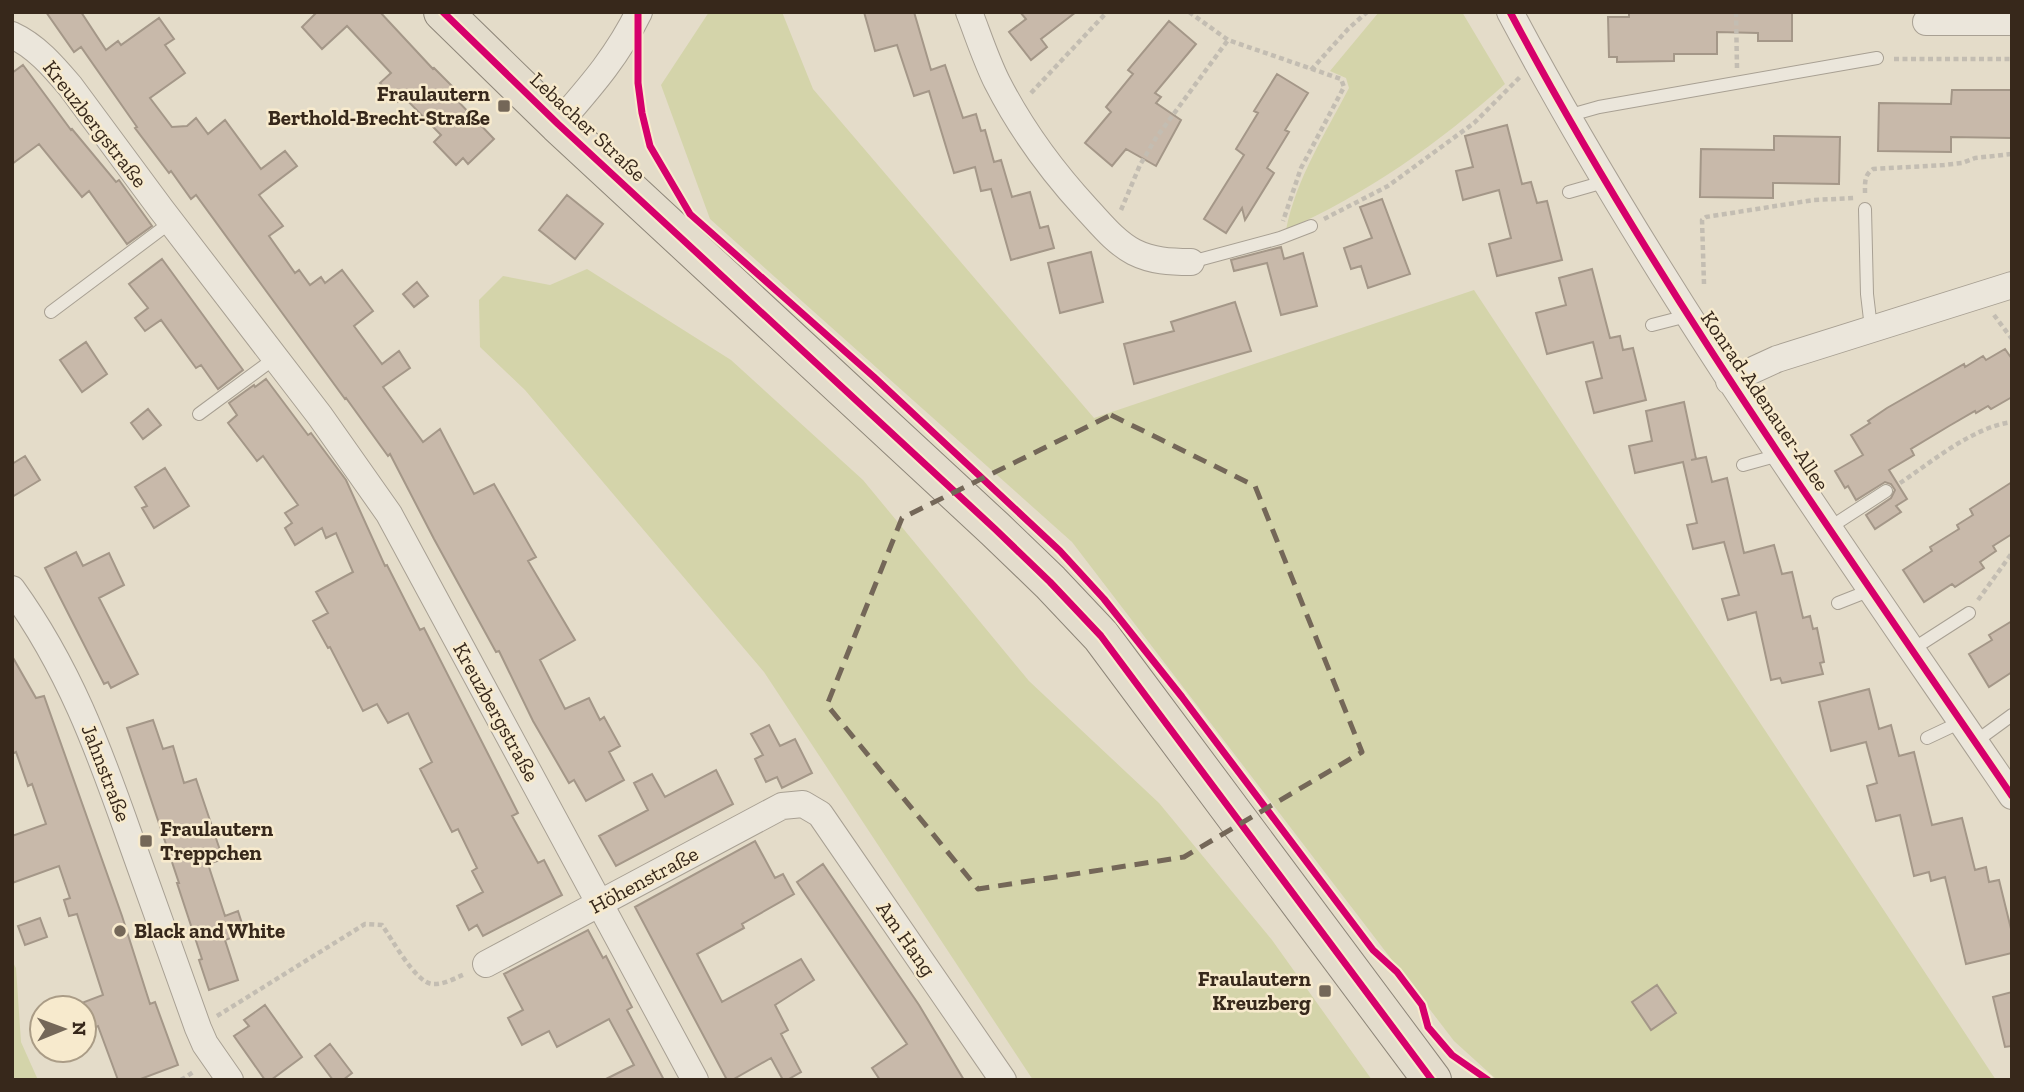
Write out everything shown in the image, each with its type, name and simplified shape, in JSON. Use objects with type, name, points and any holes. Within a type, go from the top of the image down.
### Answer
[{"type":"main road","name":"Lebacher Straße","points":[[443,12],[558,124],[995,530],[1101,636],[1432,1080]]},
{"type":"street","points":[[558,124],[609,65],[624,43],[639,12]]},
{"type":"street","points":[[969,12],[996,80],[1013,110],[1054,168],[1110,235],[1133,251],[1160,261],[1191,262]]},
{"type":"street","name":"Konrad-Adenauer-Allee","points":[[1510,12],[1605,182],[1729,381],[2012,796]]},
{"type":"street","points":[[1926,22],[2012,22]]},
{"type":"street","name":"Kreuzbergstraße","points":[[12,35],[47,59],[70,86],[367,480],[388,514],[695,1080]]},
{"type":"street","points":[[1729,381],[1777,359],[2012,285]]},
{"type":"street","name":"Jahnstraße","points":[[12,589],[39,626],[95,739],[198,1028],[230,1080]]},
{"type":"street","name":"Höhenstraße","points":[[486,964],[782,806],[803,804]]},
{"type":"street","name":"Am Hang","points":[[803,804],[820,814],[1003,1080]]},
{"type":"lane","points":[[1567,116],[1600,107],[1877,58]]},
{"type":"lane","points":[[1569,192],[1605,182]]},
{"type":"lane","points":[[1865,209],[1867,294],[1871,328]]},
{"type":"lane","points":[[51,312],[171,222]]},
{"type":"lane","points":[[1191,262],[1311,226]]},
{"type":"lane","points":[[1652,325],[1688,316]]},
{"type":"lane","points":[[199,414],[275,358]]},
{"type":"lane","points":[[1742,465],[1779,455]]},
{"type":"lane","points":[[1829,528],[1886,491]]},
{"type":"lane","points":[[1838,604],[1871,590]]},
{"type":"lane","points":[[1913,649],[1969,613]]},
{"type":"lane","points":[[1927,738],[1968,732],[2012,715]]},
{"type":"path","points":[[1013,110],[1107,12]]},
{"type":"path","points":[[1189,12],[1228,40],[1341,79],[1345,87],[1301,168],[1286,209],[1280,237]]},
{"type":"path","points":[[1311,70],[1367,12]]},
{"type":"path","points":[[1736,12],[1737,82]]},
{"type":"path","points":[[1110,235],[1140,165],[1156,138],[1228,40]]},
{"type":"path","points":[[1877,58],[2012,59]]},
{"type":"path","points":[[1311,226],[1388,186],[1474,123],[1535,60]]},
{"type":"path","points":[[1704,284],[1702,220],[1706,217],[1814,200],[1865,198],[1865,179],[1873,169],[1944,165],[2012,154]]},
{"type":"path","points":[[1886,491],[1979,432],[1998,424],[2012,422]]},
{"type":"path","points":[[1969,613],[2012,553]]},
{"type":"path","points":[[198,1028],[365,924],[382,925],[420,980],[433,984],[447,982],[486,964]]},
{"type":"highlighted area","points":[[1111,415],[1255,486],[1362,752],[1184,857],[978,889],[827,705],[902,518]]},
{"type":"green space","points":[[709,12],[782,12],[813,89],[1094,418],[1474,290],[1996,1080],[1497,1080],[1454,1041],[1072,542],[710,219],[661,85]]},
{"type":"green space","points":[[1379,12],[1462,12],[1505,84],[1454,127],[1401,166],[1345,200],[1286,230],[1304,175],[1349,88],[1346,78],[1330,71]]},
{"type":"green space","points":[[587,269],[731,360],[863,480],[1029,681],[1159,803],[1272,940],[1372,1080],[1033,1080],[764,672],[525,390],[480,347],[479,300],[503,276],[550,285]]},
{"type":"green space","points":[[12,961],[16,968],[21,1042],[28,1064],[31,1064],[38,1080],[12,1080]]},
{"type":"building","points":[[46,12],[81,12],[106,50],[118,41],[121,45],[159,18],[174,39],[165,45],[185,73],[150,98],[172,127],[187,126],[196,118],[208,134],[225,120],[261,169],[285,151],[297,166],[259,195],[283,226],[269,236],[295,273],[299,270],[310,285],[321,277],[325,283],[342,270],[373,311],[354,326],[382,364],[399,351],[410,368],[383,387],[423,442],[440,429],[474,494],[494,484],[536,557],[528,561],[575,640],[540,660],[565,709],[589,698],[600,720],[604,717],[620,746],[609,752],[624,780],[586,801],[574,780],[569,783],[390,454],[388,456],[345,399],[196,195],[191,199],[171,171],[169,173],[135,128],[137,127],[81,47],[74,52]]},
{"type":"building","points":[[317,12],[380,12],[455,89],[451,94],[494,139],[468,164],[463,158],[456,165],[434,142],[441,135],[404,97],[398,102],[380,83],[391,73],[347,26],[322,49],[302,27]]},
{"type":"building","points":[[864,12],[914,12],[931,70],[945,65],[963,118],[976,114],[981,131],[985,130],[994,162],[1001,160],[1012,197],[1030,192],[1040,228],[1048,226],[1054,248],[1011,260],[991,189],[981,191],[975,167],[954,173],[929,91],[914,96],[897,45],[875,51]]},
{"type":"building","points":[[1020,12],[1076,12],[1041,39],[1047,47],[1031,60],[1009,32],[1026,19]]},
{"type":"building","points":[[1629,12],[1792,12],[1792,41],[1758,41],[1758,33],[1717,32],[1717,54],[1674,54],[1674,61],[1617,62],[1617,57],[1609,57],[1608,17],[1629,17]]},
{"type":"building","points":[[1169,21],[1196,44],[1155,93],[1161,97],[1156,103],[1181,120],[1156,166],[1126,149],[1112,166],[1085,143],[1111,112],[1106,107],[1133,74],[1128,70]]},
{"type":"building","points":[[23,65],[71,130],[116,182],[119,180],[152,226],[127,244],[89,191],[82,197],[39,144],[12,164],[12,73]]},
{"type":"building","points":[[1277,74],[1308,93],[1285,130],[1289,132],[1267,168],[1274,173],[1245,220],[1242,208],[1226,233],[1204,219],[1244,155],[1236,149],[1258,113],[1254,111]]},
{"type":"building","points":[[1952,90],[2012,90],[2012,138],[1951,137],[1951,152],[1878,151],[1879,103],[1951,104]]},
{"type":"building","points":[[1507,125],[1522,184],[1531,182],[1537,203],[1547,201],[1562,260],[1497,276],[1489,244],[1511,238],[1499,190],[1463,200],[1456,171],[1473,167],[1465,136]]},
{"type":"building","points":[[1774,136],[1840,137],[1839,184],[1773,183],[1773,198],[1700,197],[1701,149],[1774,150]]},
{"type":"building","points":[[567,195],[603,224],[575,259],[539,230]]},
{"type":"building","points":[[1382,199],[1410,274],[1368,288],[1361,266],[1351,269],[1344,248],[1372,238],[1360,207]]},
{"type":"building","points":[[1281,247],[1284,259],[1303,253],[1317,306],[1281,315],[1267,263],[1234,271],[1231,260]]},
{"type":"building","points":[[1091,252],[1103,302],[1060,313],[1048,263]]},
{"type":"building","points":[[162,259],[243,370],[218,389],[201,365],[196,368],[161,320],[145,331],[135,318],[148,308],[129,284]]},
{"type":"building","points":[[1592,269],[1610,338],[1620,336],[1623,350],[1633,348],[1646,400],[1594,413],[1586,382],[1602,378],[1593,342],[1547,354],[1536,313],[1566,305],[1559,278]]},
{"type":"building","points":[[417,282],[428,296],[414,307],[403,294]]},
{"type":"building","points":[[1235,302],[1251,351],[1134,384],[1124,344],[1174,331],[1171,322]]},
{"type":"building","points":[[86,342],[107,374],[82,392],[60,360]]},
{"type":"building","points":[[2005,349],[2012,359],[2012,397],[1991,409],[1988,406],[1976,413],[1975,411],[1949,426],[1911,449],[1914,455],[1889,470],[1907,499],[1896,506],[1901,512],[1875,529],[1866,515],[1891,498],[1895,490],[1891,484],[1885,482],[1856,500],[1848,486],[1845,488],[1835,471],[1863,455],[1851,435],[1887,408],[1964,364],[1965,367],[1983,356],[1986,360]]},
{"type":"building","points":[[266,379],[346,480],[385,566],[387,565],[420,630],[424,628],[518,813],[512,816],[538,863],[544,860],[562,895],[483,936],[477,925],[469,930],[457,906],[483,892],[472,871],[477,868],[458,829],[452,832],[420,769],[432,762],[408,713],[388,723],[377,704],[363,711],[330,647],[328,648],[313,621],[328,613],[316,592],[353,572],[336,533],[326,538],[322,528],[295,545],[285,528],[292,523],[285,513],[298,505],[263,456],[257,461],[228,423],[237,415],[229,403]]},
{"type":"building","points":[[1684,402],[1696,459],[1706,457],[1712,482],[1727,478],[1744,553],[1774,545],[1782,574],[1792,572],[1803,618],[1810,616],[1813,629],[1817,628],[1824,662],[1820,663],[1823,674],[1782,683],[1780,678],[1771,680],[1756,612],[1728,620],[1722,599],[1739,595],[1724,542],[1693,549],[1687,525],[1697,523],[1683,462],[1635,473],[1629,446],[1652,441],[1646,411]]},
{"type":"building","points":[[148,409],[161,425],[143,439],[131,423]]},
{"type":"building","points":[[25,456],[40,480],[12,497],[12,464]]},
{"type":"building","points":[[165,468],[189,506],[154,528],[142,508],[147,506],[135,487]]},
{"type":"building","points":[[2012,482],[2012,534],[1993,546],[1996,551],[1980,562],[1984,568],[1955,587],[1952,584],[1924,602],[1903,570],[1932,551],[1930,547],[1959,529],[1957,525],[1973,515],[1970,509]]},
{"type":"building","points":[[76,552],[83,566],[109,553],[124,585],[99,598],[138,674],[111,688],[108,682],[104,684],[45,568]]},
{"type":"building","points":[[2012,621],[2012,672],[1989,687],[1969,654],[1992,640],[1989,635]]},
{"type":"building","points":[[12,656],[36,698],[44,696],[122,916],[150,1004],[155,1002],[178,1065],[138,1080],[118,1080],[98,1026],[98,997],[103,995],[77,914],[69,916],[64,900],[70,898],[59,866],[12,883],[12,836],[46,824],[32,784],[28,786],[16,752],[12,754]]},
{"type":"building","points":[[1869,689],[1879,729],[1891,725],[1899,756],[1914,752],[1932,825],[1962,818],[1975,870],[1986,867],[1989,882],[1999,880],[2012,933],[2012,953],[1966,964],[1945,877],[1931,881],[1929,872],[1914,876],[1900,815],[1876,821],[1867,786],[1877,783],[1866,742],[1831,751],[1819,702]]},
{"type":"building","points":[[153,720],[163,749],[173,746],[184,783],[196,779],[223,859],[208,864],[225,916],[238,911],[245,933],[225,940],[238,980],[209,990],[179,883],[127,728]]},
{"type":"building","points":[[769,725],[780,746],[795,739],[812,773],[782,788],[777,777],[766,782],[755,759],[763,755],[751,734]]},
{"type":"building","points":[[716,770],[733,804],[616,866],[599,836],[648,810],[634,783],[652,774],[665,797]]},
{"type":"building","points":[[755,841],[775,878],[783,874],[794,894],[742,924],[744,928],[697,954],[722,1002],[801,959],[814,980],[775,1005],[788,1030],[781,1034],[801,1072],[787,1080],[783,1080],[771,1058],[732,1080],[727,1080],[635,907]]},
{"type":"building","points":[[823,864],[919,1005],[964,1080],[880,1080],[872,1068],[907,1044],[797,882]]},
{"type":"building","points":[[40,918],[47,937],[25,945],[18,926]]},
{"type":"building","points":[[588,930],[603,958],[606,956],[632,1007],[627,1010],[664,1080],[604,1080],[634,1065],[609,1019],[557,1047],[549,1031],[522,1045],[508,1018],[523,1010],[504,974]]},
{"type":"building","points":[[1657,985],[1676,1013],[1651,1030],[1632,1002]]},
{"type":"building","points":[[2012,992],[2012,1046],[2005,1047],[1993,997]]},
{"type":"building","points":[[265,1005],[302,1057],[271,1080],[265,1080],[234,1036],[249,1026],[244,1020]]},
{"type":"building","points":[[330,1044],[352,1073],[343,1080],[333,1080],[315,1056]]},
{"type":"cycle path","points":[[443,12],[558,124],[995,529],[1101,636],[1432,1080]]},
{"type":"cycle path","points":[[1510,12],[1566,114],[1687,313],[1815,508],[2012,796]]},
{"type":"cycle path","points":[[638,13],[638,83],[650,146],[690,214],[874,377],[1060,551],[1104,599],[1182,697],[1373,950],[1397,972],[1422,1005],[1428,1027],[1452,1055],[1488,1080]]},
{"type":"place","name":"Fraulautern Berthold-Brecht-Straße","points":[[504,106]]},
{"type":"place","name":"Fraulautern Treppchen","points":[[146,841]]},
{"type":"place","name":"Black and White","points":[[120,931]]},
{"type":"place","name":"Fraulautern Kreuzberg","points":[[1325,991]]}]
